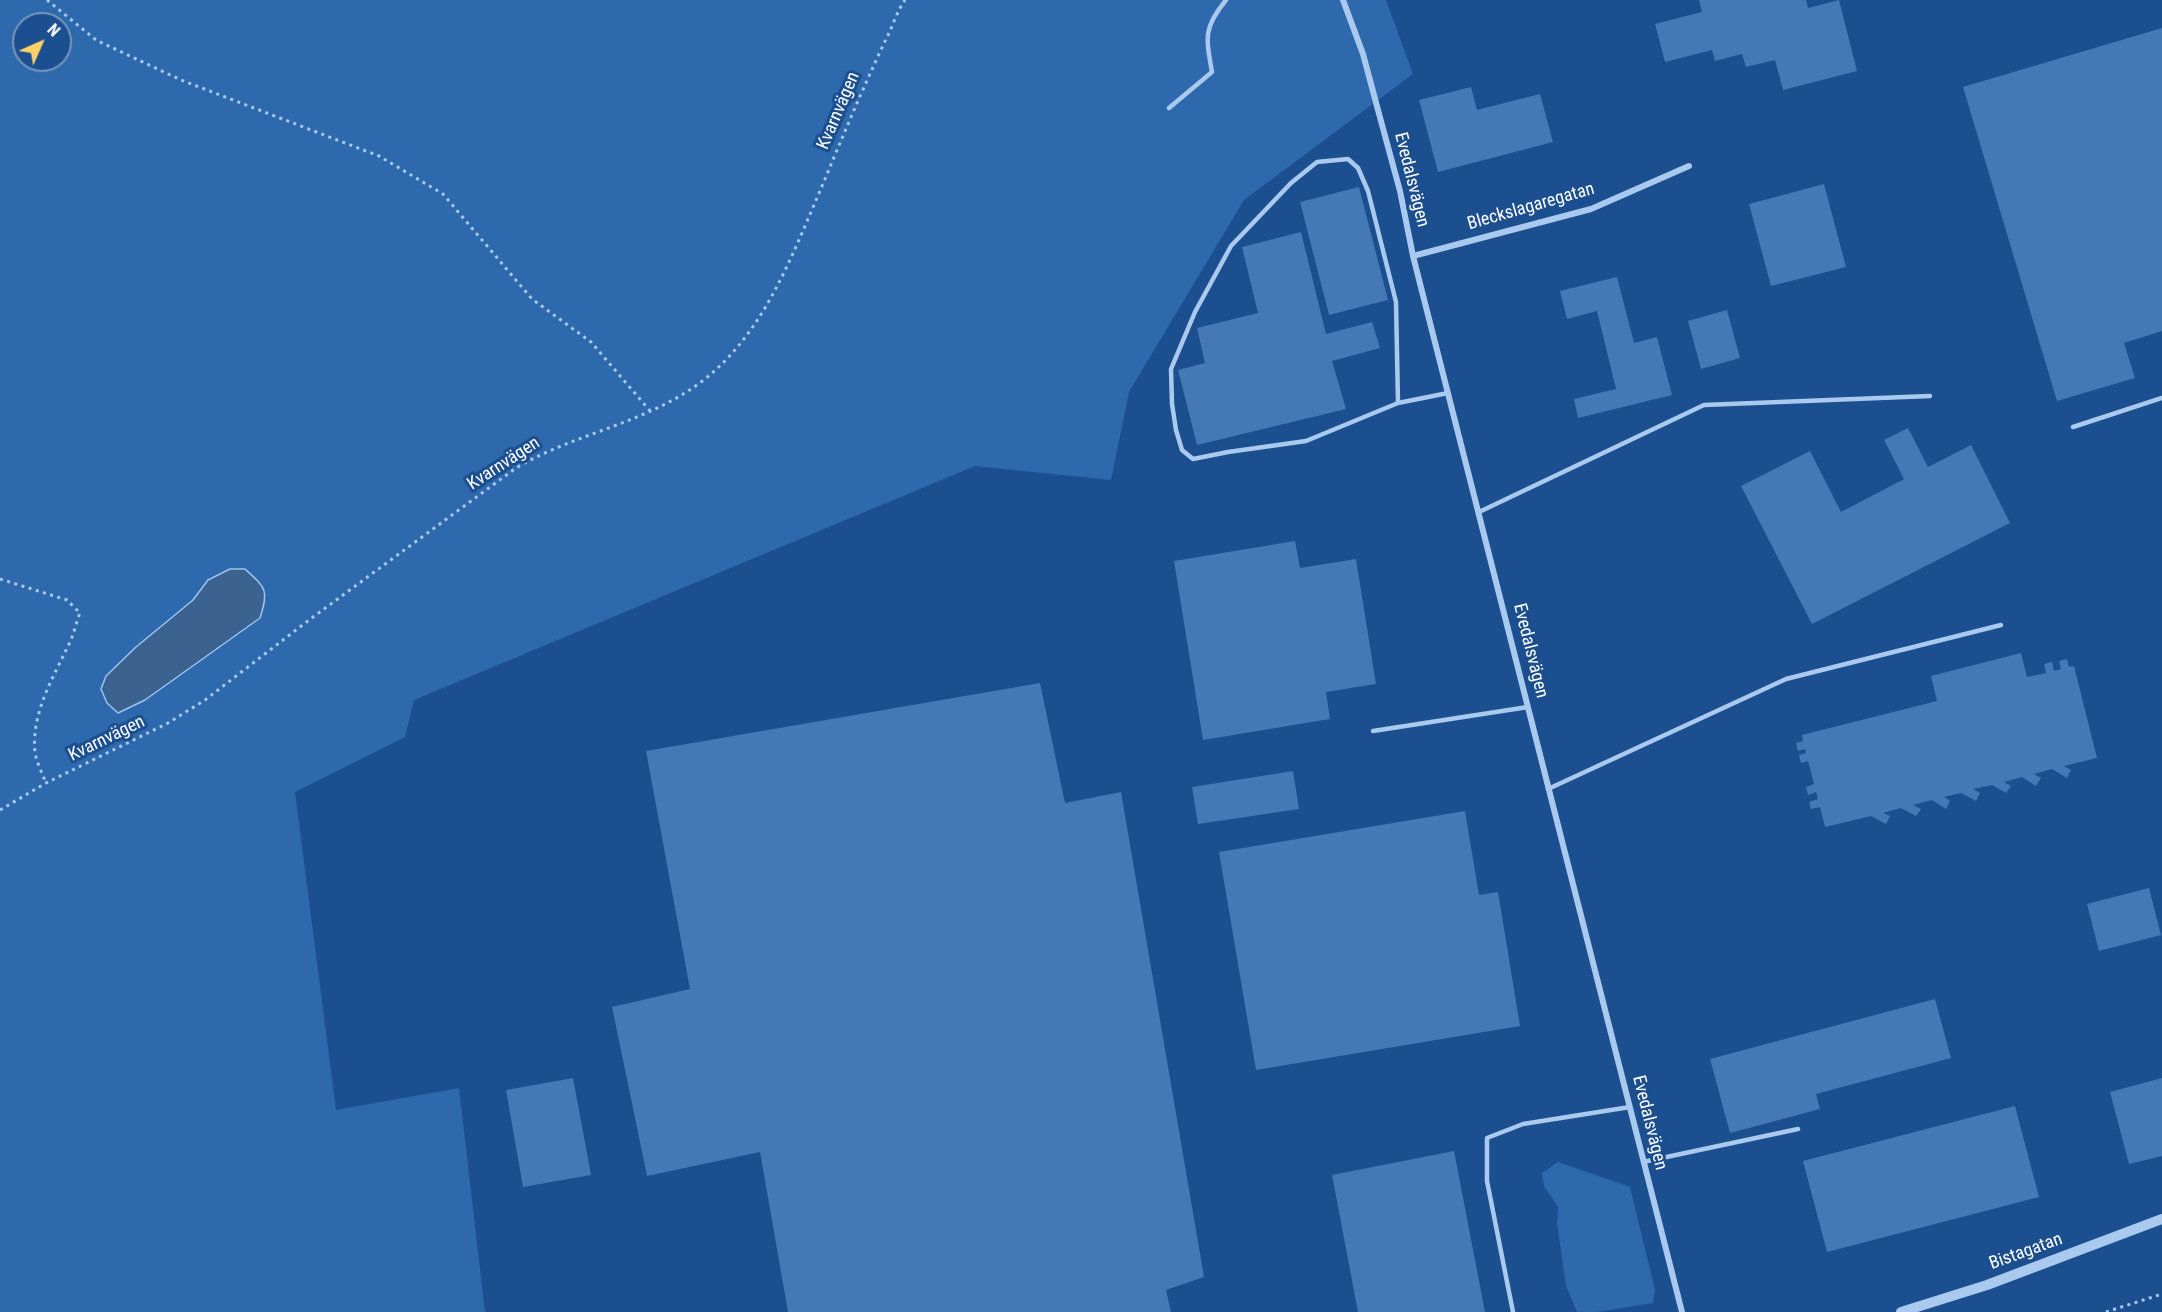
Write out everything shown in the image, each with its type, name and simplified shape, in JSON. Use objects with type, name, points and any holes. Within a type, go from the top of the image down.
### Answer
[{"type":"street","name":"Evedalsvägen","points":[[1344,0],[1363,54],[1400,191],[1413,256],[1680,1312]]},
{"type":"street","name":"Bleckslagaregatan","points":[[1413,256],[1591,209],[1689,166]]},
{"type":"street","name":"Bistagatan","points":[[1901,1312],[1987,1285],[2162,1219]]},
{"type":"lane","points":[[1168,108],[1212,72],[1206,39],[1213,16],[1226,0]]},
{"type":"lane","points":[[1398,403],[1396,302],[1368,191],[1358,168],[1348,159],[1317,162],[1291,183],[1231,246],[1195,312],[1172,369],[1172,404],[1182,450],[1193,459],[1306,441],[1398,403],[1448,393]]},
{"type":"lane","points":[[1479,512],[1704,405],[1930,396]]},
{"type":"lane","points":[[2073,427],[2162,398]]},
{"type":"lane","points":[[1548,789],[1786,679],[2001,625]]},
{"type":"lane","points":[[1372,731],[1528,706]]},
{"type":"lane","points":[[1514,1312],[1487,1181],[1487,1138],[1523,1124],[1630,1107]]},
{"type":"lane","points":[[1643,1162],[1798,1129]]},
{"type":"path","points":[[47,0],[96,39],[181,80],[379,156],[443,194],[532,299],[591,342],[651,412]]},
{"type":"path","name":"Kvarnvägen","points":[[0,810],[46,783],[133,742],[205,700],[309,620],[516,468],[580,437],[600,432],[651,412],[703,380],[741,344],[755,325],[781,279],[861,91],[905,0]]},
{"type":"path","points":[[0,579],[67,600],[80,613],[71,641],[43,701],[37,720],[35,753],[46,783]]},
{"type":"path","points":[[2106,1312],[2162,1294]]},
{"type":"shaded area","points":[[0,0],[1386,0],[1413,74],[1244,200],[1129,392],[1111,480],[975,466],[414,700],[405,737],[295,792],[336,1110],[459,1088],[485,1312],[0,1312]],"holes":[[[208,580],[260,618],[145,700],[118,713],[136,647],[193,600]]]},
{"type":"shaded area","points":[[230,569],[245,569],[261,585],[265,595],[260,618],[145,700],[118,713],[107,703],[101,689],[106,676],[136,647],[193,600],[208,580]]},
{"type":"shaded area","points":[[1558,1162],[1630,1187],[1655,1290],[1653,1303],[1597,1312],[1577,1312],[1566,1286],[1557,1223],[1558,1207],[1544,1186],[1542,1173]]},
{"type":"building","points":[[1699,0],[1806,0],[1808,8],[1839,0],[1857,71],[1783,90],[1775,60],[1746,67],[1742,54],[1715,61],[1712,50],[1665,62],[1655,24],[1702,12]]},
{"type":"building","points":[[2162,28],[2162,331],[2124,343],[2135,378],[2057,401],[1963,87]]},
{"type":"building","points":[[1471,87],[1477,110],[1540,94],[1553,142],[1438,172],[1419,100]]},
{"type":"building","points":[[1824,184],[1846,267],[1771,286],[1749,204]]},
{"type":"building","points":[[1359,187],[1388,300],[1329,315],[1300,202]]},
{"type":"building","points":[[1301,232],[1326,334],[1372,322],[1380,348],[1332,361],[1346,409],[1197,445],[1178,370],[1205,363],[1197,328],[1258,313],[1242,247]]},
{"type":"building","points":[[1617,277],[1634,343],[1657,337],[1672,395],[1578,418],[1574,399],[1616,389],[1597,311],[1567,319],[1560,291]]},
{"type":"building","points":[[1727,310],[1740,358],[1701,369],[1688,321]]},
{"type":"building","points":[[1908,428],[1928,467],[1971,445],[2010,523],[1812,624],[1741,486],[1810,451],[1841,512],[1904,479],[1884,440]]},
{"type":"building","points":[[1295,541],[1300,568],[1356,559],[1376,684],[1326,692],[1330,719],[1203,740],[1174,561]]},
{"type":"building","points":[[2021,653],[2027,677],[2046,673],[2044,664],[2052,662],[2054,671],[2061,669],[2059,661],[2067,659],[2069,667],[2074,666],[2097,758],[2064,766],[2071,770],[2067,778],[2052,769],[2034,774],[2041,778],[2036,786],[2022,777],[2004,782],[2011,786],[2006,793],[1992,785],[1973,789],[1980,793],[1976,801],[1961,793],[1944,797],[1950,801],[1946,809],[1932,800],[1913,805],[1921,809],[1916,816],[1901,808],[1883,813],[1890,816],[1886,824],[1871,816],[1825,827],[1820,807],[1811,809],[1809,802],[1818,799],[1816,792],[1808,795],[1806,787],[1814,784],[1808,761],[1801,763],[1799,755],[1806,753],[1805,749],[1798,751],[1796,743],[1803,741],[1802,735],[1937,701],[1931,676]]},
{"type":"building","points":[[1040,683],[1065,803],[1121,792],[1204,1277],[1166,1290],[1171,1312],[788,1312],[760,1152],[647,1176],[612,1007],[690,989],[646,751]]},
{"type":"building","points":[[1293,771],[1299,809],[1198,824],[1192,787]]},
{"type":"building","points":[[1465,811],[1479,895],[1498,892],[1520,1026],[1256,1070],[1219,852]]},
{"type":"building","points":[[2149,888],[2161,935],[2099,951],[2087,904]]},
{"type":"building","points":[[1935,999],[1951,1058],[1816,1094],[1820,1109],[1730,1133],[1710,1059]]},
{"type":"building","points":[[573,1078],[591,1175],[523,1187],[506,1090]]},
{"type":"building","points":[[2162,1078],[2162,1156],[2129,1164],[2110,1092]]},
{"type":"building","points":[[2015,1106],[2039,1197],[1827,1252],[1803,1161]]},
{"type":"building","points":[[1454,1151],[1485,1312],[1358,1312],[1332,1175]]}]
